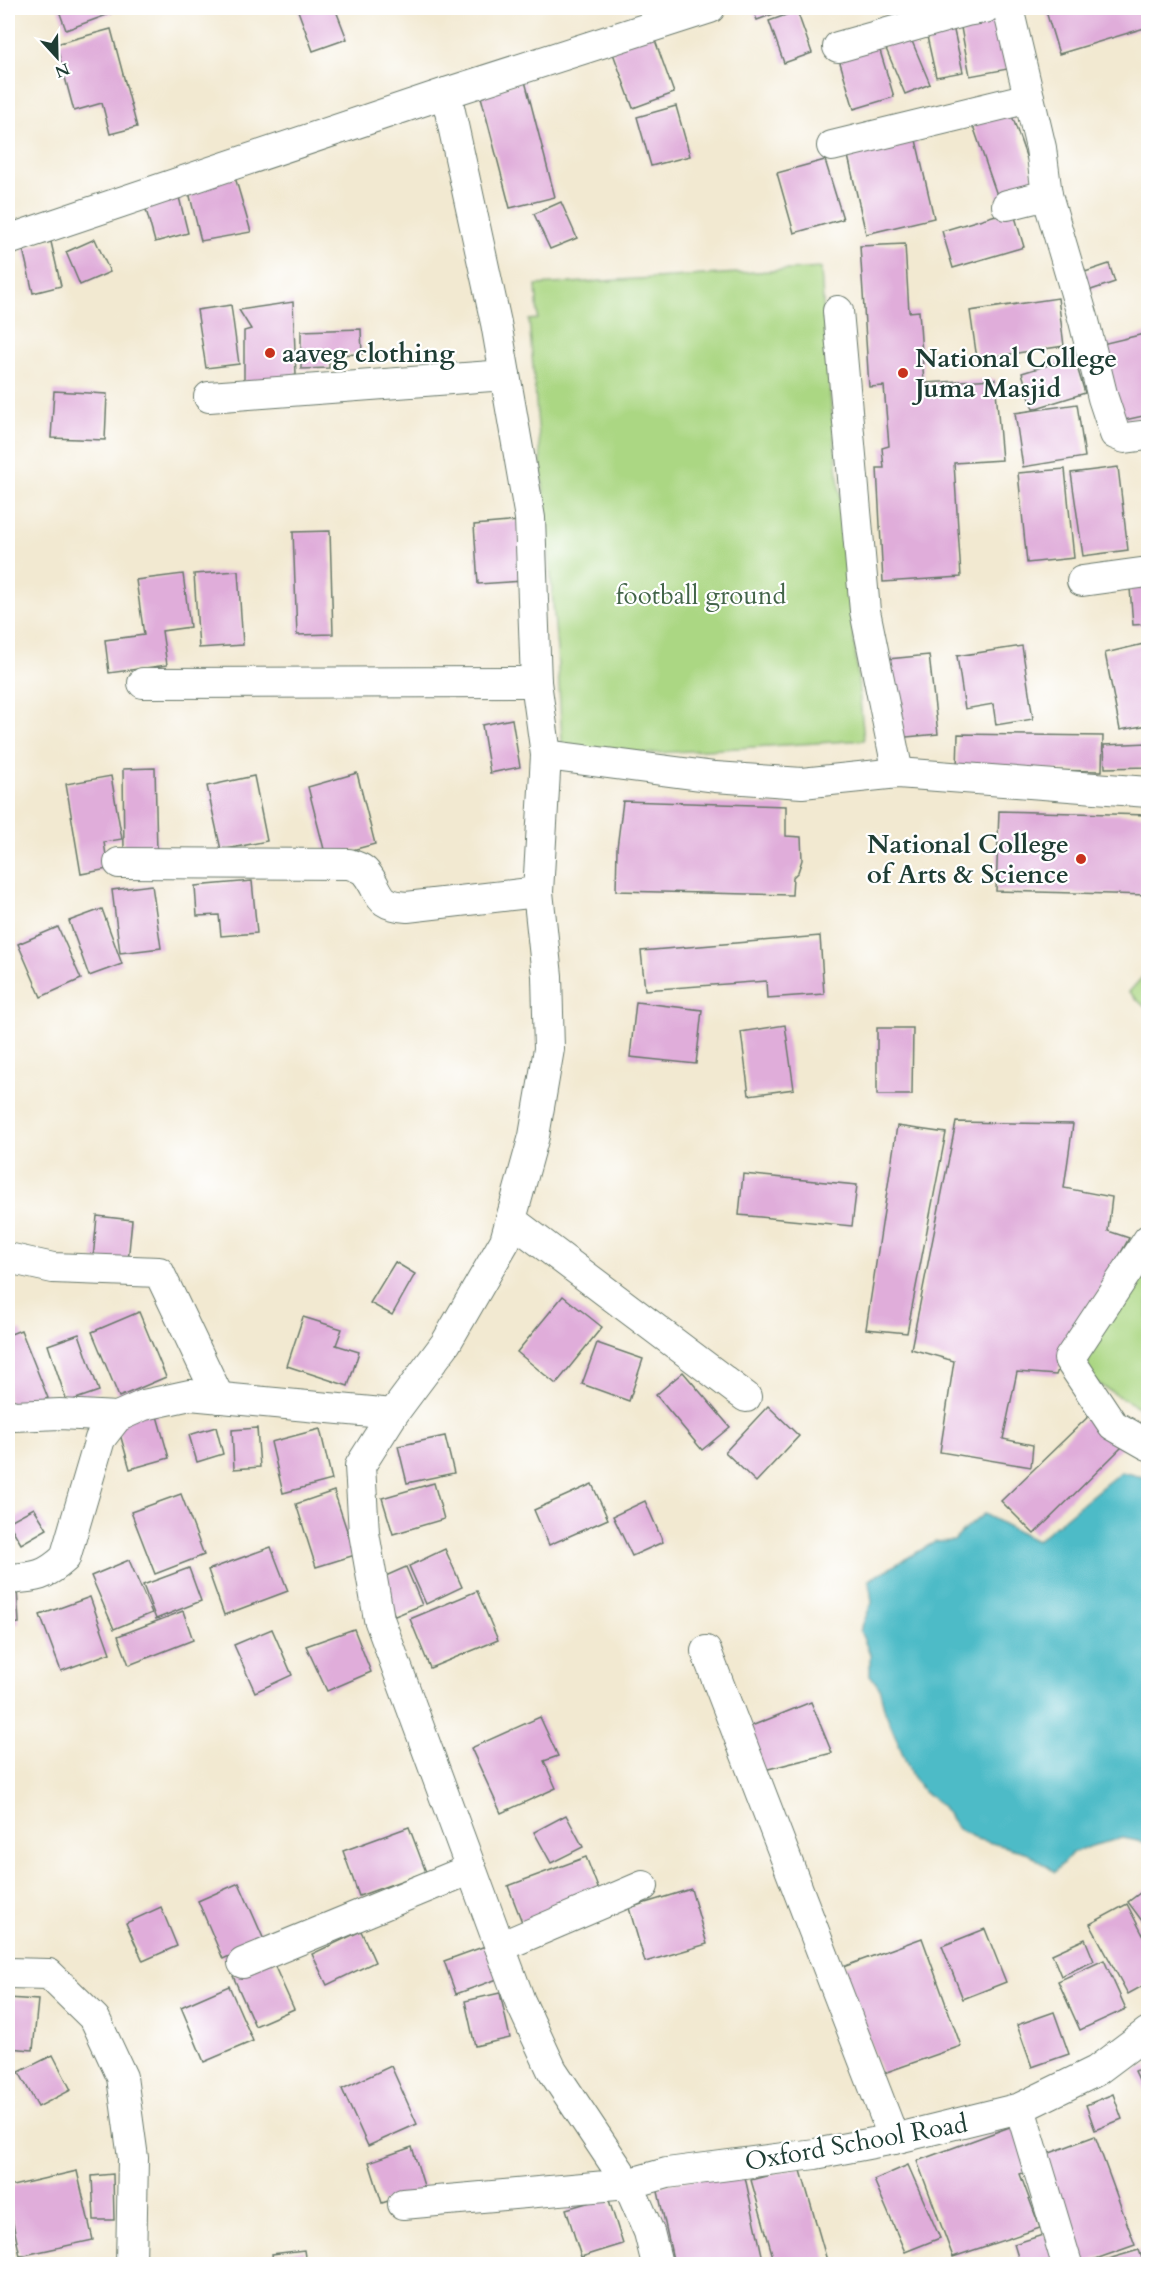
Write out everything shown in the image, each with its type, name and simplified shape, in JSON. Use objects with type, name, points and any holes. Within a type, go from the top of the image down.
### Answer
[{"type":"street","points":[[8,240],[446,93],[710,8]]},
{"type":"street","points":[[838,47],[966,11],[985,8]]},
{"type":"street","points":[[1008,8],[1041,148],[1047,195],[1084,321],[1103,398],[1115,434],[1125,438],[1149,435]]},
{"type":"street","points":[[446,93],[496,323],[530,518],[536,682],[546,755],[538,892],[547,976],[549,1049],[534,1136],[505,1241],[447,1343],[393,1414],[360,1466],[363,1533],[379,1619],[520,2001],[552,2070],[628,2184],[649,2232],[657,2265]]},
{"type":"street","points":[[832,146],[1029,98]]},
{"type":"street","points":[[1007,205],[1047,195]]},
{"type":"street","points":[[838,311],[865,611],[898,773]]},
{"type":"street","points":[[209,397],[505,375]]},
{"type":"street","points":[[1082,581],[1149,572]]},
{"type":"street","points":[[143,683],[536,682]]},
{"type":"street","points":[[546,755],[715,777],[802,783],[898,773],[1149,792]]},
{"type":"street","points":[[119,863],[349,864],[364,871],[382,900],[392,906],[407,907],[538,892]]},
{"type":"street","points":[[511,1220],[747,1397]]},
{"type":"street","points":[[1149,1240],[1069,1359],[1113,1425],[1149,1444]]},
{"type":"street","points":[[8,1258],[53,1268],[159,1272],[219,1398]]},
{"type":"street","points":[[8,1414],[14,1416],[60,1414],[117,1417],[144,1405],[190,1395],[393,1414]]},
{"type":"street","points":[[8,1579],[33,1577],[51,1571],[66,1558],[100,1439],[117,1417]]},
{"type":"street","points":[[706,1651],[894,2139]]},
{"type":"street","points":[[243,1963],[471,1869]]},
{"type":"street","points":[[500,1947],[644,1886]]},
{"type":"street","points":[[8,1973],[49,1974],[95,2019],[122,2077],[133,2158],[131,2265]]},
{"type":"street","name":"Oxford School Road","points":[[403,2204],[628,2184],[667,2173],[815,2154],[894,2139],[1020,2108],[1096,2071],[1149,2032]]},
{"type":"street","points":[[1020,2108],[1066,2265]]},
{"type":"green space","name":"football ground","points":[[821,268],[826,353],[864,740],[563,759],[557,650],[529,320],[538,319],[536,285]]},
{"type":"green space","points":[[1148,971],[1148,1010],[1129,992]]},
{"type":"green space","points":[[1148,1256],[1148,1413],[1086,1377],[1091,1333]]},
{"type":"water","points":[[1121,1472],[1148,1478],[1148,1843],[1123,1838],[1095,1845],[1073,1852],[1055,1872],[1028,1853],[977,1839],[958,1829],[940,1804],[923,1791],[912,1776],[885,1711],[879,1687],[870,1675],[870,1654],[860,1631],[872,1602],[869,1580],[935,1542],[954,1541],[984,1514],[1036,1541]]},
{"type":"building","points":[[58,8],[110,8],[112,13],[66,30]]},
{"type":"building","points":[[297,8],[335,8],[347,39],[313,51]]},
{"type":"building","points":[[752,8],[790,8],[757,20]]},
{"type":"building","points":[[894,8],[950,8],[898,23]]},
{"type":"building","points":[[1045,8],[1148,8],[1148,27],[1059,54]]},
{"type":"building","points":[[1002,9],[1013,68],[970,76],[959,17]]},
{"type":"building","points":[[797,11],[812,53],[784,63],[769,21]]},
{"type":"building","points":[[953,26],[963,72],[936,77],[926,32]]},
{"type":"building","points":[[111,29],[137,127],[110,134],[102,103],[74,111],[56,44]]},
{"type":"building","points":[[652,32],[674,93],[633,108],[611,48]]},
{"type":"building","points":[[909,34],[930,84],[905,94],[884,44]]},
{"type":"building","points":[[878,44],[894,97],[854,109],[838,56]]},
{"type":"building","points":[[525,81],[555,197],[510,208],[480,93]]},
{"type":"building","points":[[1008,104],[1037,188],[999,201],[970,117]]},
{"type":"building","points":[[676,106],[690,156],[651,166],[637,117]]},
{"type":"building","points":[[916,140],[934,218],[866,234],[848,156]]},
{"type":"building","points":[[825,160],[843,219],[794,233],[777,173]]},
{"type":"building","points":[[235,177],[251,232],[201,241],[188,188]]},
{"type":"building","points":[[179,197],[188,233],[155,242],[145,206]]},
{"type":"building","points":[[561,202],[577,238],[550,249],[534,214]]},
{"type":"building","points":[[1013,210],[1024,247],[953,268],[942,231]]},
{"type":"building","points":[[95,239],[110,272],[80,285],[66,252]]},
{"type":"building","points":[[51,242],[61,286],[33,293],[23,249]]},
{"type":"building","points":[[905,244],[909,312],[919,311],[924,383],[995,379],[1002,460],[954,463],[961,577],[883,582],[877,468],[884,468],[882,448],[889,446],[884,386],[869,387],[860,246]]},
{"type":"building","points":[[1109,264],[1115,282],[1088,291],[1082,273]]},
{"type":"building","points":[[1058,298],[1064,346],[977,359],[970,311]]},
{"type":"building","name":"aaveg clothing","points":[[293,302],[296,375],[244,388],[244,331],[251,329],[239,310]]},
{"type":"building","points":[[231,305],[239,364],[206,368],[197,310]]},
{"type":"building","points":[[361,329],[362,354],[329,355],[329,368],[301,369],[301,331]]},
{"type":"building","points":[[1148,333],[1148,415],[1120,421],[1102,344]]},
{"type":"building","points":[[1074,357],[1085,393],[1033,409],[1022,373]]},
{"type":"building","points":[[54,391],[107,394],[105,440],[51,438]]},
{"type":"building","points":[[1077,404],[1085,457],[1023,467],[1015,413]]},
{"type":"building","points":[[1118,467],[1128,550],[1083,556],[1071,473]]},
{"type":"building","points":[[1065,469],[1074,558],[1027,563],[1018,473]]},
{"type":"building","points":[[519,521],[523,581],[478,584],[474,525]]},
{"type":"building","points":[[330,531],[333,634],[297,635],[293,532]]},
{"type":"building","points":[[238,571],[243,645],[199,648],[194,574]]},
{"type":"building","points":[[183,574],[190,627],[162,631],[167,665],[109,673],[105,640],[144,635],[136,580]]},
{"type":"building","points":[[1148,587],[1148,624],[1133,625],[1130,588]]},
{"type":"building","points":[[1148,643],[1148,725],[1120,730],[1105,653]]},
{"type":"building","points":[[1022,646],[1033,719],[996,725],[993,704],[965,709],[957,656]]},
{"type":"building","points":[[929,655],[938,734],[896,738],[888,659]]},
{"type":"building","points":[[512,719],[520,767],[490,773],[482,725]]},
{"type":"building","points":[[958,734],[1103,736],[1102,771],[957,769]]},
{"type":"building","points":[[1148,743],[1148,767],[1105,768],[1104,745]]},
{"type":"building","points":[[155,768],[157,852],[124,853],[123,769]]},
{"type":"building","points":[[357,773],[375,844],[326,857],[308,787]]},
{"type":"building","points":[[111,776],[122,839],[104,842],[108,869],[81,874],[66,784]]},
{"type":"building","points":[[254,776],[267,841],[221,850],[207,786]]},
{"type":"building","points":[[623,801],[786,806],[786,836],[801,837],[802,860],[798,872],[793,877],[792,895],[616,891],[617,848]]},
{"type":"building","points":[[999,811],[1148,815],[1148,895],[996,891]]},
{"type":"building","points":[[252,881],[257,933],[221,936],[219,915],[197,916],[195,886]]},
{"type":"building","points":[[152,885],[161,948],[120,953],[112,890]]},
{"type":"building","points":[[102,909],[122,964],[89,976],[69,921]]},
{"type":"building","points":[[58,927],[81,979],[41,997],[18,944]]},
{"type":"building","points":[[820,936],[824,994],[767,998],[766,981],[645,990],[641,951]]},
{"type":"building","points":[[636,1002],[702,1010],[696,1064],[630,1057]]},
{"type":"building","points":[[785,1025],[794,1089],[749,1095],[741,1032]]},
{"type":"building","points":[[877,1028],[913,1028],[912,1095],[877,1095]]},
{"type":"building","points":[[956,1122],[1073,1124],[1064,1188],[1112,1197],[1108,1231],[1129,1238],[1096,1298],[1071,1335],[1056,1375],[1017,1372],[1003,1439],[1033,1445],[1031,1467],[940,1452],[954,1361],[911,1349]]},
{"type":"building","points":[[897,1126],[946,1133],[907,1333],[866,1329]]},
{"type":"building","points":[[743,1174],[857,1185],[852,1226],[739,1215]]},
{"type":"building","points":[[97,1216],[132,1220],[128,1262],[93,1259]]},
{"type":"building","points":[[395,1262],[415,1274],[392,1315],[370,1303]]},
{"type":"building","points":[[563,1296],[602,1327],[556,1384],[517,1352]]},
{"type":"building","points":[[139,1312],[166,1377],[119,1397],[92,1332]]},
{"type":"building","points":[[303,1317],[342,1329],[336,1345],[359,1352],[348,1386],[287,1366]]},
{"type":"building","points":[[21,1330],[48,1398],[13,1412],[8,1399],[8,1335]]},
{"type":"building","points":[[79,1334],[99,1391],[67,1402],[48,1345]]},
{"type":"building","points":[[597,1343],[643,1359],[629,1401],[582,1384]]},
{"type":"building","points":[[683,1372],[730,1427],[702,1450],[656,1395]]},
{"type":"building","points":[[768,1406],[799,1436],[756,1482],[725,1452]]},
{"type":"building","points":[[155,1409],[169,1458],[130,1469],[116,1420]]},
{"type":"building","points":[[1092,1413],[1124,1445],[1034,1534],[1001,1501]]},
{"type":"building","points":[[216,1427],[223,1454],[197,1462],[189,1435]]},
{"type":"building","points":[[257,1428],[260,1467],[234,1469],[232,1430]]},
{"type":"building","points":[[320,1429],[332,1480],[283,1493],[271,1442]]},
{"type":"building","points":[[445,1436],[454,1473],[407,1483],[398,1446]]},
{"type":"building","points":[[434,1483],[444,1519],[393,1534],[382,1498]]},
{"type":"building","points":[[592,1484],[608,1519],[549,1545],[534,1510]]},
{"type":"building","points":[[334,1491],[355,1555],[316,1567],[296,1504]]},
{"type":"building","points":[[181,1494],[204,1555],[155,1574],[131,1512]]},
{"type":"building","points":[[645,1501],[663,1542],[632,1556],[613,1516]]},
{"type":"building","points":[[34,1508],[47,1529],[21,1544],[8,1522]]},
{"type":"building","points":[[271,1547],[288,1591],[224,1615],[208,1570]]},
{"type":"building","points":[[445,1549],[462,1587],[426,1604],[409,1566]]},
{"type":"building","points":[[129,1560],[152,1613],[114,1629],[91,1576]]},
{"type":"building","points":[[406,1567],[422,1605],[395,1616],[379,1579]]},
{"type":"building","points":[[189,1568],[201,1601],[156,1619],[143,1585]]},
{"type":"building","points":[[8,1588],[17,1588],[19,1623],[8,1624]]},
{"type":"building","points":[[477,1591],[498,1640],[430,1668],[410,1619]]},
{"type":"building","points":[[90,1597],[110,1653],[61,1671],[40,1615]]},
{"type":"building","points":[[183,1611],[193,1640],[129,1665],[118,1636]]},
{"type":"building","points":[[272,1629],[292,1675],[255,1692],[234,1645]]},
{"type":"building","points":[[354,1629],[371,1672],[327,1691],[306,1646]]},
{"type":"building","points":[[811,1702],[832,1753],[764,1770],[744,1729]]},
{"type":"building","points":[[540,1717],[558,1756],[544,1761],[556,1788],[501,1813],[471,1748]]},
{"type":"building","points":[[566,1815],[583,1847],[551,1863],[534,1832]]},
{"type":"building","points":[[409,1827],[426,1872],[359,1896],[343,1851]]},
{"type":"building","points":[[586,1857],[600,1893],[522,1922],[508,1886]]},
{"type":"building","points":[[239,1883],[264,1940],[223,1959],[198,1901]]},
{"type":"building","points":[[1148,1887],[1148,1929],[1128,1902]]},
{"type":"building","points":[[691,1889],[707,1944],[645,1962],[629,1908]]},
{"type":"building","points":[[1127,1904],[1148,1945],[1148,1983],[1128,1994],[1090,1924]]},
{"type":"building","points":[[161,1907],[177,1946],[143,1961],[126,1923]]},
{"type":"building","points":[[985,1929],[1006,1982],[963,1999],[942,1946]]},
{"type":"building","points":[[361,1931],[375,1962],[327,1985],[312,1954]]},
{"type":"building","points":[[922,1938],[961,2046],[881,2074],[843,1967]]},
{"type":"building","points":[[1085,1939],[1094,1961],[1061,1976],[1052,1954]]},
{"type":"building","points":[[491,1944],[503,1977],[456,1994],[444,1961]]},
{"type":"building","points":[[271,1958],[294,2009],[255,2026],[233,1976]]},
{"type":"building","points":[[1104,1960],[1126,2009],[1080,2030],[1058,1981]]},
{"type":"building","points":[[229,1986],[253,2041],[204,2062],[181,2007]]},
{"type":"building","points":[[500,1993],[510,2038],[475,2046],[465,2001]]},
{"type":"building","points":[[8,1998],[38,2000],[33,2050],[8,2048]]},
{"type":"building","points":[[1054,2012],[1069,2054],[1032,2067],[1017,2025]]},
{"type":"building","points":[[53,2055],[71,2090],[38,2107],[19,2072]]},
{"type":"building","points":[[1148,2065],[1148,2091],[1145,2092],[1135,2071]]},
{"type":"building","points":[[391,2066],[417,2124],[368,2146],[342,2089]]},
{"type":"building","points":[[1113,2094],[1122,2119],[1095,2130],[1086,2105]]},
{"type":"building","points":[[1018,2124],[1035,2169],[1020,2174],[1040,2228],[953,2257],[917,2161]]},
{"type":"building","points":[[1095,2136],[1135,2245],[1082,2264],[1042,2156]]},
{"type":"building","points":[[412,2147],[425,2189],[382,2203],[369,2162]]},
{"type":"building","points":[[908,2165],[940,2238],[905,2252],[874,2180]]},
{"type":"building","points":[[800,2167],[828,2264],[775,2264],[751,2180]]},
{"type":"building","points":[[743,2168],[764,2264],[674,2264],[657,2187]]},
{"type":"building","points":[[77,2171],[93,2240],[20,2256],[8,2200],[8,2187]]},
{"type":"building","points":[[113,2174],[114,2220],[94,2220],[92,2176]]},
{"type":"building","points":[[608,2197],[623,2244],[581,2257],[566,2209]]},
{"type":"building","points":[[1046,2234],[1056,2264],[1020,2264],[1014,2244]]},
{"type":"building","points":[[304,2250],[306,2264],[273,2264],[272,2254]]},
{"type":"building","points":[[1139,2250],[1144,2264],[1091,2264]]},
{"type":"place","name":"aaveg clothing","points":[[270,353]]},
{"type":"place","name":"National College Juma Masjid","points":[[903,373]]},
{"type":"place","name":"National College of Arts & Science","points":[[1081,859]]}]
